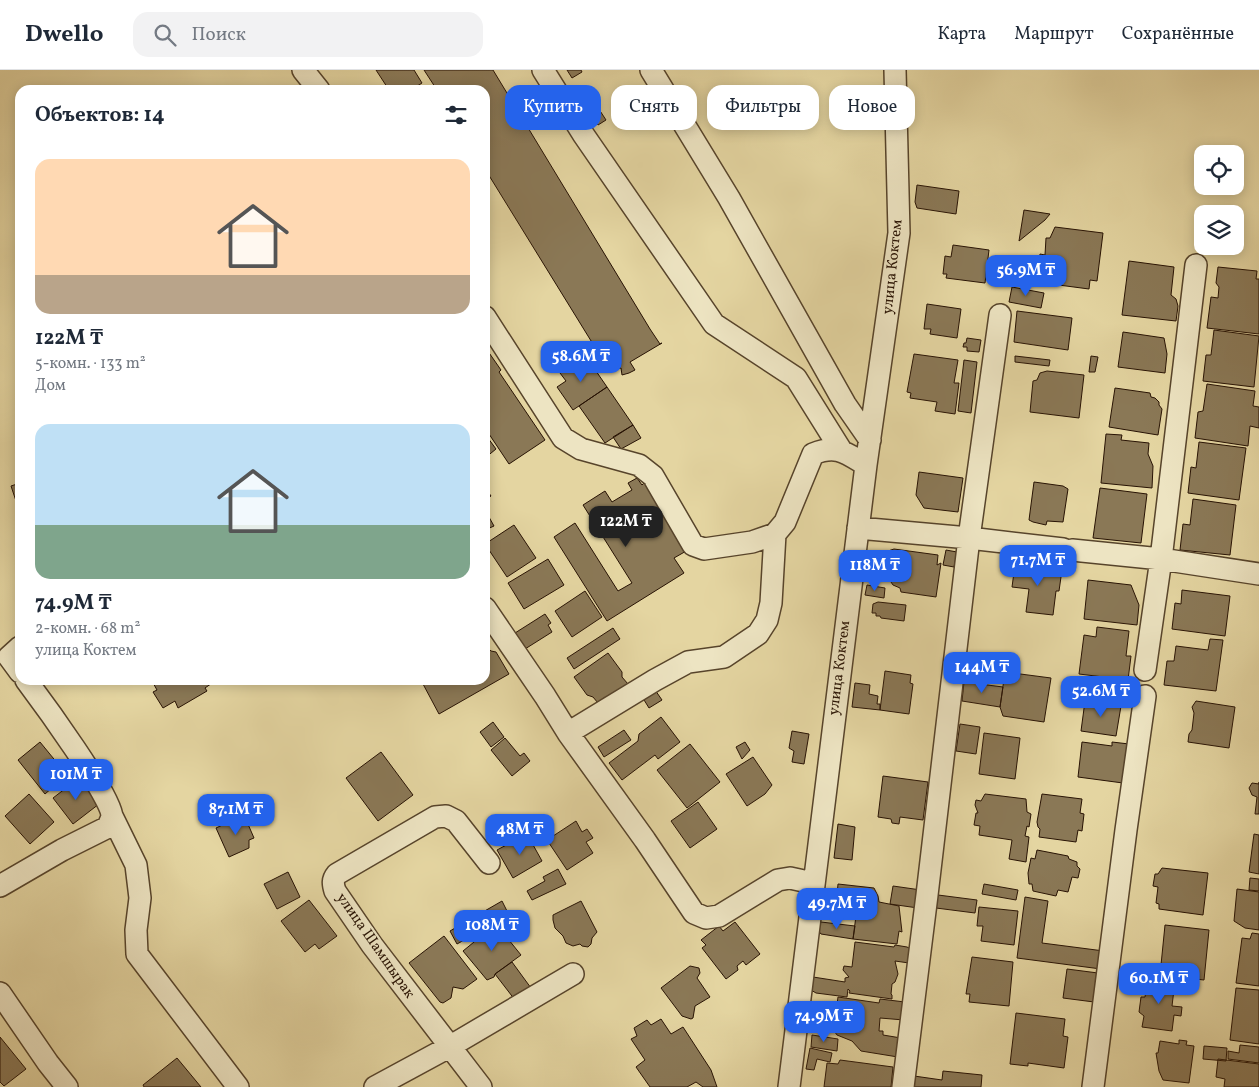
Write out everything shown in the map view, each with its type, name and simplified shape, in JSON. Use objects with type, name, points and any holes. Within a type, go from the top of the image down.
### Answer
[{"type":"street","points":[[303,70],[315,85]]},
{"type":"street","points":[[543,70],[583,134],[714,324],[796,378],[841,450],[866,465]]},
{"type":"street","points":[[651,70],[728,198],[845,404],[870,440]]},
{"type":"street","name":"улица Коктем","points":[[789,1087],[866,465],[899,234],[895,70]]},
{"type":"street","points":[[1146,670],[1196,265]]},
{"type":"street","points":[[903,1087],[929,885],[969,538],[1000,315]]},
{"type":"street","points":[[490,325],[563,438],[582,449],[638,465],[653,476],[693,544],[704,549],[752,542],[775,534],[785,522],[813,454],[825,449],[841,450]]},
{"type":"street","points":[[858,528],[1161,559],[1259,574]]},
{"type":"street","points":[[568,733],[688,662],[724,657],[758,634],[767,620],[771,603],[775,534]]},
{"type":"street","points":[[490,615],[568,733],[645,840],[694,913],[706,918],[719,916],[778,880],[790,878],[813,883]]},
{"type":"street","points":[[15,651],[9,656],[15,665]]},
{"type":"street","points":[[29,685],[79,756],[108,804],[136,865],[140,898],[136,930],[137,954],[238,1087]]},
{"type":"street","points":[[1094,1087],[1105,990],[1145,696]]},
{"type":"street","points":[[0,886],[62,850],[108,828],[112,816]]},
{"type":"street","name":"улица Шамшырак","points":[[449,1047],[372,945],[335,891],[334,877],[336,874],[435,817],[446,816],[456,822],[489,863]]},
{"type":"street","points":[[375,1087],[449,1047],[573,974]]},
{"type":"street","points":[[0,993],[48,1063],[67,1087]]},
{"type":"street","points":[[449,1047],[481,1087]]},
{"type":"building","points":[[376,70],[414,70],[422,83],[419,85],[386,85]]},
{"type":"building","points":[[424,70],[493,70],[505,90],[505,130],[529,130],[650,329],[660,344],[662,343],[630,362],[635,370],[629,373],[622,375],[621,368],[609,370],[490,177],[490,85],[434,85]]},
{"type":"building","points":[[567,70],[581,70],[582,72],[572,78]]},
{"type":"building","points":[[601,112],[606,120],[601,123]]},
{"type":"building","points":[[917,185],[959,191],[956,214],[917,208],[915,202]]},
{"type":"building","points":[[1024,210],[1050,214],[1019,241]]},
{"type":"building","points":[[1055,227],[1103,233],[1097,281],[1090,280],[1089,289],[1036,282],[1040,254],[1045,255],[1046,238],[1050,238]]},
{"type":"building","points":[[953,245],[989,250],[985,283],[946,278],[947,274],[943,274],[945,256],[951,257]]},
{"type":"building","points":[[1129,261],[1174,267],[1171,295],[1176,299],[1178,306],[1176,321],[1122,315]]},
{"type":"building","points":[[1218,267],[1257,271],[1256,279],[1259,279],[1259,334],[1207,328],[1211,297],[1218,298],[1219,287],[1216,283]]},
{"type":"building","points":[[1012,287],[1044,293],[1041,308],[1009,302]]},
{"type":"building","points":[[927,304],[961,309],[957,338],[930,334],[931,329],[924,329]]},
{"type":"building","points":[[1017,311],[1072,318],[1068,350],[1014,342]]},
{"type":"building","points":[[1214,330],[1259,336],[1254,387],[1203,381],[1206,355],[1211,355]]},
{"type":"building","points":[[1123,332],[1164,338],[1167,354],[1165,373],[1118,367]]},
{"type":"building","points":[[967,338],[981,340],[979,352],[967,351],[967,347],[963,347]]},
{"type":"building","points":[[490,354],[501,370],[499,372],[545,440],[509,464],[490,436]]},
{"type":"building","points":[[914,354],[958,360],[954,383],[959,383],[955,414],[935,411],[937,402],[910,398],[911,393],[907,392]]},
{"type":"building","points":[[585,355],[607,387],[573,410],[557,387],[566,381],[560,373]]},
{"type":"building","points":[[1015,356],[1050,360],[1049,366],[1015,362]]},
{"type":"building","points":[[1091,356],[1098,357],[1095,372],[1089,372]]},
{"type":"building","points":[[964,360],[977,362],[971,413],[958,411]]},
{"type":"building","points":[[1047,371],[1084,375],[1079,418],[1030,412],[1033,381],[1037,380],[1040,373]]},
{"type":"building","points":[[1207,384],[1255,391],[1253,406],[1259,407],[1259,428],[1250,426],[1248,446],[1195,438],[1198,412],[1203,411]]},
{"type":"building","points":[[607,387],[633,425],[605,443],[579,406]]},
{"type":"building","points":[[1115,388],[1150,393],[1151,397],[1159,402],[1162,409],[1158,435],[1109,427]]},
{"type":"building","points":[[633,425],[641,438],[621,449],[613,437]]},
{"type":"building","points":[[1106,434],[1122,435],[1121,440],[1149,443],[1148,454],[1153,466],[1152,488],[1101,483]]},
{"type":"building","points":[[490,441],[496,449],[490,454]]},
{"type":"building","points":[[1199,442],[1246,448],[1239,500],[1188,493],[1191,467],[1196,468]]},
{"type":"building","points":[[919,472],[963,478],[958,512],[924,508],[916,495]]},
{"type":"building","points":[[637,478],[642,485],[645,482],[688,550],[674,558],[684,573],[607,621],[554,537],[575,523],[618,591],[632,583],[583,505],[605,491],[612,502],[632,490],[628,483]]},
{"type":"building","points":[[1034,482],[1063,486],[1068,489],[1063,522],[1047,521],[1046,525],[1029,520]]},
{"type":"building","points":[[15,485],[15,498],[11,486]]},
{"type":"building","points":[[1100,488],[1147,494],[1141,543],[1093,538]]},
{"type":"building","points":[[1193,499],[1236,505],[1230,555],[1180,550],[1183,524],[1190,525]]},
{"type":"building","points":[[490,519],[494,526],[490,528]]},
{"type":"building","points":[[514,525],[536,558],[507,577],[490,552],[490,541]]},
{"type":"building","points":[[894,549],[938,555],[937,565],[941,563],[936,597],[901,592],[900,588],[893,585],[891,582],[894,563],[889,561],[888,551]]},
{"type":"building","points":[[946,550],[957,552],[954,567],[943,565]]},
{"type":"building","points":[[548,559],[564,585],[524,609],[508,583]]},
{"type":"building","points":[[1015,565],[1062,570],[1059,591],[1056,591],[1053,615],[1026,612],[1029,589],[1012,587]]},
{"type":"building","points":[[1088,580],[1131,585],[1139,605],[1137,625],[1084,619]]},
{"type":"building","points":[[867,585],[885,588],[884,598],[865,595]]},
{"type":"building","points":[[1182,590],[1230,596],[1225,636],[1172,629],[1175,603],[1181,604]]},
{"type":"building","points":[[585,591],[602,617],[572,637],[555,611]]},
{"type":"building","points":[[878,602],[906,605],[904,621],[876,616],[876,613],[872,613],[873,604]]},
{"type":"building","points":[[545,614],[551,623],[548,625],[552,632],[525,649],[515,633]]},
{"type":"building","points":[[1097,627],[1129,631],[1126,656],[1131,656],[1128,680],[1079,674],[1084,635],[1096,637]]},
{"type":"building","points":[[613,628],[620,639],[574,669],[567,658]]},
{"type":"building","points":[[1210,639],[1223,640],[1216,691],[1164,685],[1167,661],[1174,661],[1176,646],[1208,650]]},
{"type":"building","points":[[490,650],[496,652],[509,674],[490,685]]},
{"type":"building","points":[[608,653],[628,684],[612,705],[605,697],[598,703],[593,697],[587,695],[574,677]]},
{"type":"building","points":[[885,671],[911,675],[910,683],[913,684],[909,714],[880,710]]},
{"type":"building","points":[[1005,672],[1051,678],[1044,722],[1003,716],[1000,707]]},
{"type":"building","points":[[964,682],[1003,687],[1000,707],[962,701]]},
{"type":"building","points":[[855,683],[870,685],[869,694],[878,696],[877,704],[880,704],[880,710],[852,707]]},
{"type":"building","points":[[154,685],[209,685],[205,688],[207,691],[178,708],[175,701],[163,708],[153,692],[157,690]]},
{"type":"building","points":[[424,685],[490,685],[439,714]]},
{"type":"building","points":[[653,687],[662,700],[649,708],[641,695]]},
{"type":"building","points":[[1085,701],[1121,706],[1116,736],[1081,731]]},
{"type":"building","points":[[1196,701],[1235,707],[1229,748],[1188,742],[1194,713],[1192,707]]},
{"type":"building","points":[[661,717],[680,742],[658,759],[655,755],[622,780],[609,763],[638,741],[639,734]]},
{"type":"building","points":[[493,722],[504,737],[491,747],[480,732]]},
{"type":"building","points":[[960,724],[980,727],[976,754],[956,751]]},
{"type":"building","points":[[624,730],[631,740],[604,757],[598,747]]},
{"type":"building","points":[[792,731],[809,734],[804,764],[792,762],[794,751],[789,748]]},
{"type":"building","points":[[984,733],[1020,738],[1015,779],[979,774]]},
{"type":"building","points":[[505,738],[520,756],[524,753],[530,761],[512,776],[491,750]]},
{"type":"building","points":[[40,742],[67,775],[45,794],[18,760]]},
{"type":"building","points":[[745,742],[750,750],[742,759],[736,747]]},
{"type":"building","points":[[1082,742],[1112,746],[1112,742],[1129,744],[1123,783],[1078,777]]},
{"type":"building","points":[[690,744],[720,782],[687,808],[657,770]]},
{"type":"building","points":[[381,752],[413,795],[378,821],[346,778]]},
{"type":"building","points":[[753,757],[772,785],[765,794],[747,806],[726,774]]},
{"type":"building","points":[[883,776],[928,782],[923,820],[900,817],[899,824],[892,823],[891,819],[878,817]]},
{"type":"building","points":[[79,778],[99,804],[73,824],[53,798]]},
{"type":"building","points":[[1252,783],[1259,784],[1259,814],[1255,814],[1257,797],[1252,795],[1249,788]]},
{"type":"building","points":[[29,794],[54,822],[30,844],[5,816]]},
{"type":"building","points":[[985,794],[1026,799],[1027,812],[1031,814],[1025,836],[1029,837],[1026,862],[1009,859],[1012,840],[979,835],[980,826],[974,825],[976,813],[978,813],[975,805],[976,800],[981,801]]},
{"type":"building","points":[[1042,794],[1082,799],[1080,813],[1084,814],[1082,831],[1078,830],[1076,842],[1039,837],[1040,829],[1037,822]]},
{"type":"building","points":[[698,802],[717,829],[690,848],[671,821]]},
{"type":"building","points":[[244,815],[254,838],[249,840],[249,848],[229,857],[216,828]]},
{"type":"building","points":[[576,821],[582,832],[587,829],[593,838],[586,842],[593,853],[567,870],[547,840]]},
{"type":"building","points":[[838,824],[855,827],[852,860],[834,858]]},
{"type":"building","points":[[527,834],[542,861],[513,878],[497,850]]},
{"type":"building","points":[[1254,834],[1259,835],[1259,874],[1249,872]]},
{"type":"building","points":[[1037,850],[1068,856],[1069,859],[1077,862],[1077,866],[1080,869],[1078,878],[1072,877],[1068,892],[1058,890],[1056,896],[1033,891],[1032,884],[1029,884],[1028,873],[1031,858],[1035,859]]},
{"type":"building","points":[[1162,868],[1208,873],[1203,915],[1159,909],[1159,904],[1156,903],[1158,887],[1153,886],[1155,874],[1158,874]]},
{"type":"building","points":[[558,869],[566,884],[532,900],[527,891],[545,881],[543,877]]},
{"type":"building","points":[[288,872],[300,897],[277,909],[264,884]]},
{"type":"building","points":[[1250,878],[1259,879],[1259,891],[1249,890]]},
{"type":"building","points":[[838,884],[874,888],[879,902],[899,906],[902,932],[899,931],[897,944],[853,939],[857,908],[836,905]]},
{"type":"building","points":[[984,884],[1018,890],[1016,900],[982,894]]},
{"type":"building","points":[[893,886],[921,890],[918,908],[890,904]]},
{"type":"building","points":[[1237,889],[1259,892],[1259,930],[1245,928],[1234,921]]},
{"type":"building","points":[[938,895],[977,900],[975,913],[936,908]]},
{"type":"building","points":[[1025,897],[1048,901],[1042,943],[1104,951],[1101,969],[1017,958]]},
{"type":"building","points":[[309,900],[337,936],[319,949],[315,944],[305,952],[281,921]]},
{"type":"building","points":[[502,901],[509,915],[457,944],[450,931]]},
{"type":"building","points":[[581,901],[597,932],[588,947],[580,944],[573,946],[566,943],[563,936],[555,928],[553,920],[553,915]]},
{"type":"building","points":[[979,907],[1018,911],[1014,945],[981,941],[983,926],[977,926]]},
{"type":"building","points":[[735,922],[760,954],[746,965],[743,961],[737,966],[738,970],[726,979],[702,948],[706,945],[701,940],[719,926],[723,931]]},
{"type":"building","points":[[821,922],[855,926],[853,939],[821,934],[817,929]]},
{"type":"building","points":[[496,924],[521,955],[495,974],[494,977],[487,980],[463,951]]},
{"type":"building","points":[[1165,925],[1209,930],[1204,980],[1160,975]]},
{"type":"building","points":[[1252,933],[1259,934],[1259,986],[1236,983],[1242,938],[1250,939]]},
{"type":"building","points":[[444,936],[477,979],[463,989],[453,987],[451,998],[443,1003],[440,1002],[409,963]]},
{"type":"building","points":[[855,942],[894,947],[895,945],[913,950],[909,963],[895,961],[898,974],[895,982],[892,984],[892,999],[849,993],[848,989],[847,997],[816,993],[811,990],[813,977],[845,982],[845,978],[849,977],[843,970],[844,966],[852,967]]},
{"type":"building","points":[[972,957],[1013,962],[1009,1006],[969,1002],[970,994],[966,994]]},
{"type":"building","points":[[512,962],[531,988],[515,1000],[495,974]]},
{"type":"building","points":[[690,966],[699,968],[700,973],[697,978],[710,997],[695,1006],[693,1018],[691,1019],[682,1016],[661,988]]},
{"type":"building","points":[[1067,969],[1098,973],[1094,1002],[1063,998]]},
{"type":"building","points":[[1148,978],[1175,981],[1172,1006],[1182,1007],[1181,1016],[1174,1015],[1172,1031],[1142,1027],[1144,1016],[1139,1012],[1141,997],[1145,997]]},
{"type":"building","points":[[1236,988],[1259,990],[1259,1044],[1230,1040]]},
{"type":"building","points":[[838,997],[879,1003],[880,999],[905,1002],[904,1020],[880,1018],[879,1031],[883,1031],[883,1035],[901,1038],[898,1057],[861,1051],[852,1041],[837,1035],[832,1028],[832,1021],[829,1018],[831,1012],[836,1011]]},
{"type":"building","points":[[1016,1013],[1065,1019],[1063,1036],[1068,1037],[1064,1068],[1028,1063],[1028,1066],[1010,1064]]},
{"type":"building","points":[[661,1019],[671,1034],[683,1027],[711,1070],[717,1087],[703,1087],[696,1082],[687,1087],[650,1087],[636,1067],[645,1060],[631,1039],[637,1036],[634,1028],[647,1020],[651,1025]]},
{"type":"building","points":[[812,1035],[838,1039],[837,1051],[811,1047]]},
{"type":"building","points":[[0,1037],[26,1069],[4,1086],[0,1082]]},
{"type":"building","points":[[1179,1040],[1187,1041],[1186,1045],[1194,1046],[1189,1083],[1163,1080],[1159,1071],[1156,1053],[1158,1053],[1160,1041],[1179,1044]]},
{"type":"building","points":[[1240,1045],[1259,1047],[1259,1063],[1228,1059],[1228,1051],[1239,1053]]},
{"type":"building","points":[[1204,1046],[1227,1048],[1226,1061],[1203,1059]]},
{"type":"building","points":[[810,1048],[832,1053],[830,1062],[817,1059],[814,1070],[806,1069]]},
{"type":"building","points":[[177,1058],[201,1087],[144,1087],[143,1085]]},
{"type":"building","points":[[1218,1059],[1259,1064],[1259,1087],[1224,1087],[1225,1079],[1216,1077]]},
{"type":"building","points":[[840,1060],[893,1067],[891,1087],[824,1087],[827,1063],[838,1064]]},
{"type":"building","points":[[943,1071],[982,1075],[981,1087],[913,1087],[914,1076],[942,1080]]}]
